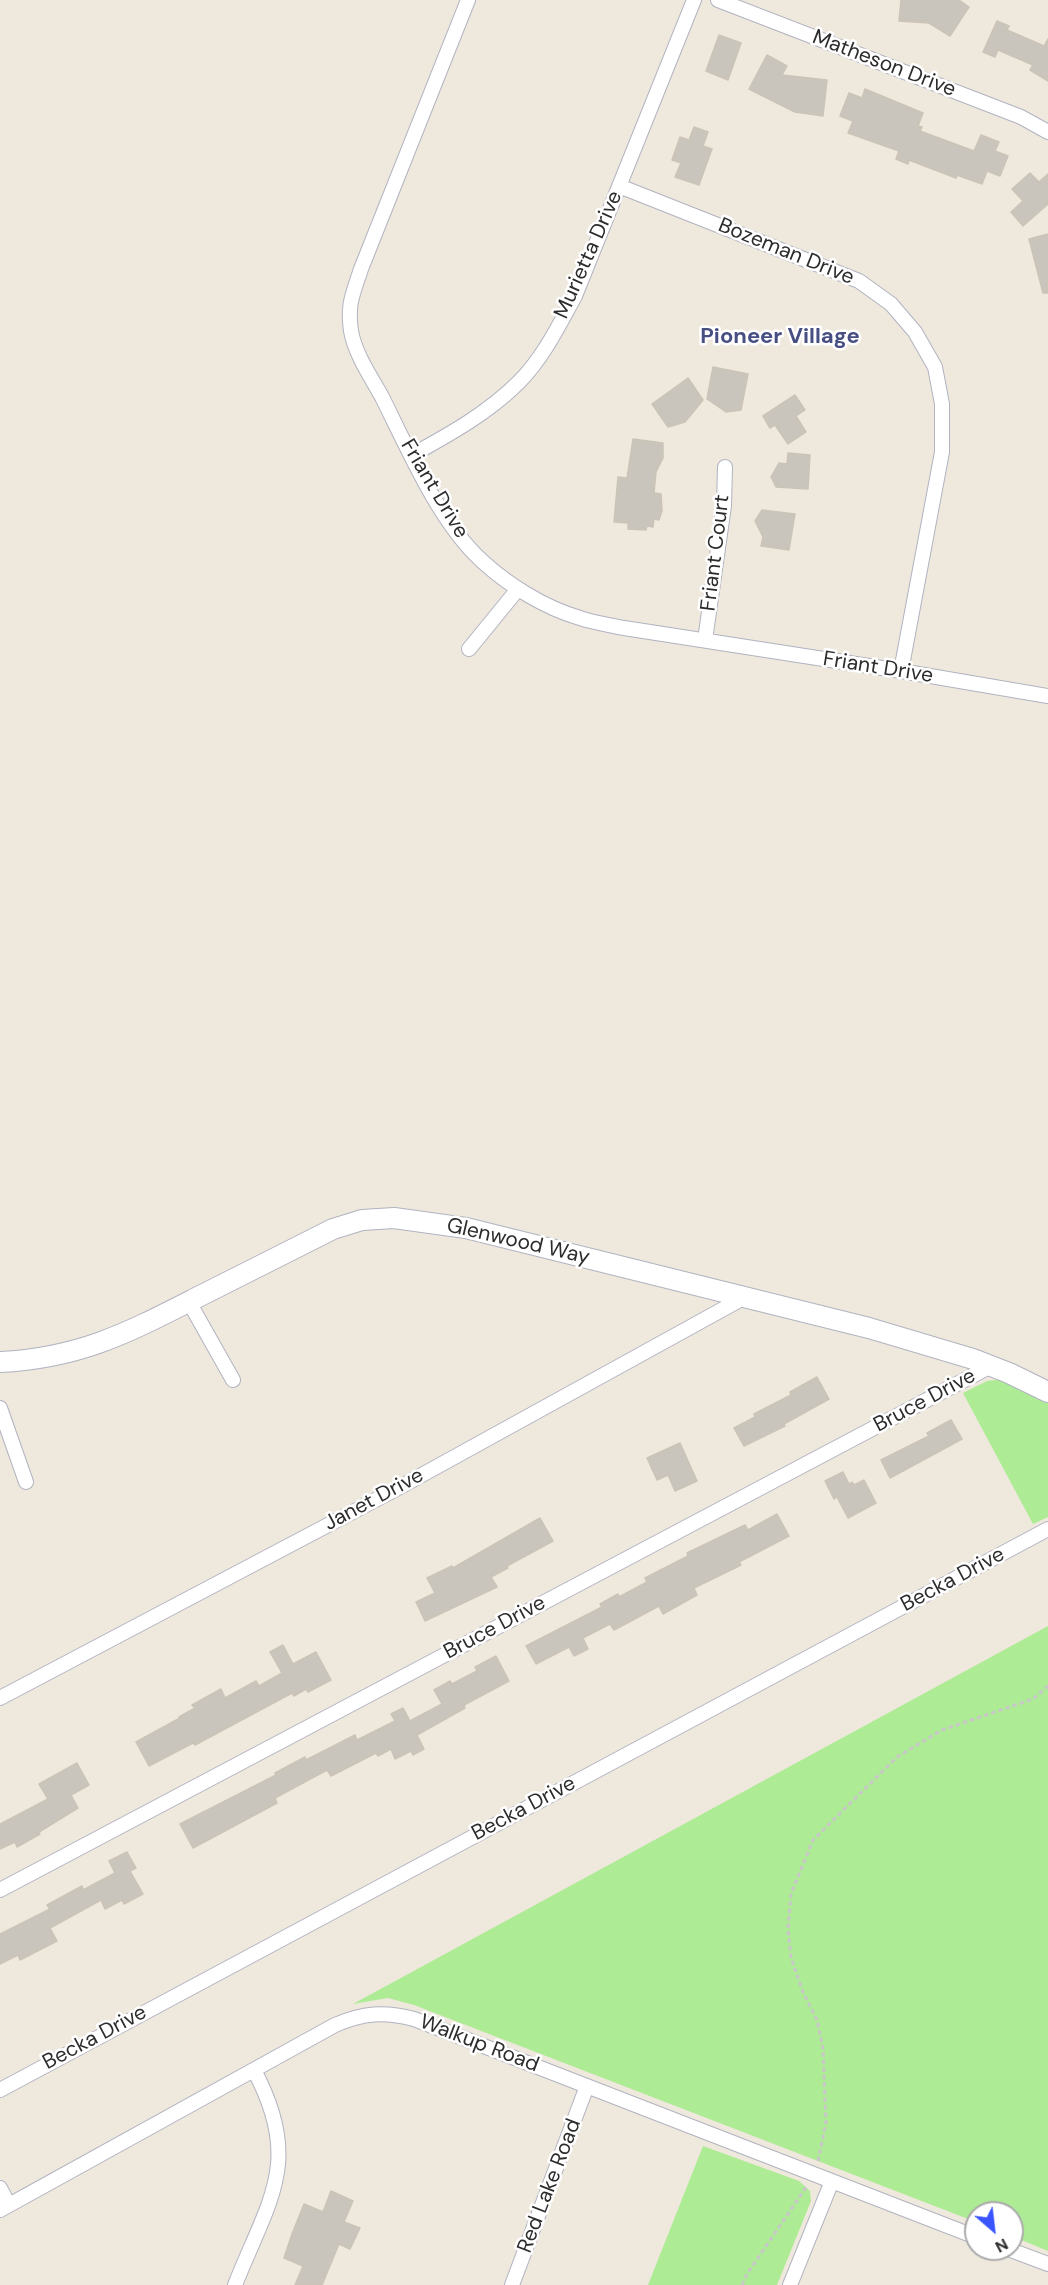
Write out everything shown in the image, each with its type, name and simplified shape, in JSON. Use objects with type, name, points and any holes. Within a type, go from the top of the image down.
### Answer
[{"type":"street","name":"Friant Drive","points":[[468,0],[361,269],[349,308],[352,334],[359,353],[411,455],[453,529],[482,561],[518,589],[579,618],[624,628],[1048,696]]},
{"type":"street","name":"Murietta Drive","points":[[411,455],[484,412],[520,381],[550,340],[575,296],[694,0]]},
{"type":"street","name":"Matheson Drive","points":[[718,0],[1021,117],[1048,132]]},
{"type":"street","name":"Bozeman Drive","points":[[619,186],[859,281],[891,304],[915,332],[935,367],[942,404],[942,452],[901,671]]},
{"type":"street","name":"Friant Court","points":[[705,640],[724,506],[725,467]]},
{"type":"street","points":[[469,649],[518,589]]},
{"type":"street","name":"Glenwood Way","points":[[0,1362],[36,1359],[86,1349],[129,1332],[333,1229],[362,1220],[394,1218],[466,1228],[869,1328],[991,1366],[1048,1392]]},
{"type":"street","name":"Janet Drive","points":[[0,1698],[400,1486],[745,1297]]},
{"type":"street","points":[[189,1302],[233,1380]]},
{"type":"street","name":"Bruce Drive","points":[[0,1890],[991,1366]]},
{"type":"street","points":[[0,1408],[26,1482]]},
{"type":"street","name":"Becka Drive","points":[[0,2090],[1048,1529]]},
{"type":"street","name":"Walkup Road","points":[[4,2207],[335,2025],[355,2016],[393,2013],[414,2019],[815,2173],[964,2232]]},
{"type":"street","points":[[235,2285],[276,2183],[280,2159],[274,2114],[267,2093],[254,2070]]},
{"type":"street","name":"Red Lake Road","points":[[512,2285],[587,2086]]},
{"type":"street","points":[[790,2285],[832,2181]]},
{"type":"street","points":[[0,2187],[4,2207]]},
{"type":"street","points":[[1024,2255],[1048,2264]]},
{"type":"path","points":[[742,2285],[747,2274],[815,2173],[826,2124],[823,2048],[817,2020],[803,1992],[791,1958],[788,1929],[791,1894],[813,1839],[897,1757],[942,1730],[1033,1700],[1048,1686]]},
{"type":"green space","points":[[1002,1379],[1048,1403],[1048,1517],[1033,1524],[963,1393],[987,1381]]},
{"type":"green space","points":[[1048,1626],[1048,2251],[1024,2241],[1024,2201],[964,2201],[964,2217],[414,2005],[388,1998],[353,2004]]},
{"type":"green space","points":[[703,2146],[799,2181],[810,2191],[811,2201],[777,2285],[648,2285]]},
{"type":"building","points":[[901,0],[959,0],[969,7],[950,36],[929,23],[899,21]]},
{"type":"building","points":[[997,21],[1009,26],[1007,30],[1044,46],[1048,39],[1048,81],[1030,70],[1033,65],[998,50],[995,57],[983,52]]},
{"type":"building","points":[[719,35],[741,43],[728,80],[706,71]]},
{"type":"building","points":[[767,55],[787,66],[782,75],[827,80],[823,116],[795,112],[749,89]]},
{"type":"building","points":[[865,89],[923,113],[918,126],[922,127],[920,131],[974,151],[981,135],[999,142],[995,151],[1008,156],[1000,176],[987,171],[982,184],[957,175],[956,178],[909,160],[908,164],[896,159],[899,151],[848,133],[853,121],[840,116],[849,93],[862,98]]},
{"type":"building","points":[[694,127],[708,132],[703,146],[712,149],[699,185],[675,177],[681,163],[672,160],[680,137],[689,140]]},
{"type":"building","points":[[1030,173],[1039,182],[1048,174],[1048,204],[1023,226],[1011,212],[1023,201],[1012,189]]},
{"type":"building","points":[[1048,234],[1048,293],[1043,293],[1029,239]]},
{"type":"building","points":[[713,367],[748,374],[741,410],[726,412],[707,399]]},
{"type":"building","points":[[688,378],[703,400],[685,422],[668,427],[652,404]]},
{"type":"building","points":[[795,395],[805,410],[796,416],[806,432],[788,444],[775,425],[770,428],[763,416]]},
{"type":"building","points":[[633,439],[663,443],[663,458],[656,472],[654,493],[661,494],[662,511],[659,520],[654,519],[653,527],[647,526],[646,530],[628,529],[628,523],[614,522],[618,477],[627,478]]},
{"type":"building","points":[[788,453],[810,455],[808,489],[776,487],[771,477],[779,463],[787,464]]},
{"type":"building","points":[[762,510],[795,514],[789,550],[761,546],[763,537],[755,521]]},
{"type":"building","points":[[817,1377],[829,1399],[784,1424],[785,1426],[744,1446],[734,1428]]},
{"type":"building","points":[[951,1420],[962,1439],[890,1478],[881,1460],[929,1436],[927,1433]]},
{"type":"building","points":[[680,1443],[697,1481],[675,1491],[668,1475],[657,1480],[647,1458]]},
{"type":"building","points":[[843,1472],[849,1484],[852,1482],[854,1485],[864,1480],[876,1503],[848,1518],[837,1497],[834,1499],[825,1481]]},
{"type":"building","points":[[777,1514],[789,1536],[739,1562],[741,1565],[694,1588],[697,1595],[663,1614],[659,1606],[614,1630],[610,1624],[583,1638],[588,1649],[574,1656],[569,1647],[536,1664],[526,1646],[602,1607],[600,1604],[618,1594],[619,1597],[647,1582],[645,1578],[688,1556],[687,1553],[745,1525],[748,1530]]},
{"type":"building","points":[[540,1518],[553,1541],[491,1577],[497,1587],[425,1621],[416,1602],[435,1593],[427,1578],[452,1566],[453,1568]]},
{"type":"building","points":[[283,1645],[293,1664],[316,1652],[331,1680],[308,1692],[306,1689],[294,1696],[292,1693],[195,1745],[193,1743],[149,1766],[136,1742],[180,1718],[195,1708],[192,1705],[221,1689],[225,1698],[256,1681],[259,1686],[282,1673],[270,1652]]},
{"type":"building","points":[[496,1656],[509,1681],[464,1705],[465,1708],[417,1735],[424,1749],[413,1755],[411,1751],[395,1759],[391,1749],[378,1756],[376,1753],[331,1776],[327,1770],[275,1798],[277,1803],[193,1848],[180,1824],[276,1775],[275,1773],[305,1757],[306,1760],[355,1735],[357,1740],[395,1721],[391,1714],[403,1708],[410,1721],[442,1704],[434,1690],[477,1671],[475,1667]]},
{"type":"building","points":[[77,1763],[89,1785],[71,1795],[78,1808],[17,1847],[15,1842],[0,1849],[0,1824],[48,1799],[39,1784]]},
{"type":"building","points":[[127,1852],[136,1868],[130,1871],[143,1894],[124,1904],[122,1900],[105,1909],[101,1900],[50,1928],[57,1941],[20,1960],[18,1955],[0,1964],[0,1934],[50,1909],[47,1905],[82,1886],[83,1890],[115,1873],[109,1861]]},
{"type":"building","points":[[331,2191],[353,2201],[344,2222],[360,2228],[350,2249],[339,2244],[322,2285],[295,2285],[303,2266],[284,2258],[292,2234],[304,2204],[323,2212]]},
{"type":"district","name":"Pioneer Village","points":[[780,337]]}]
